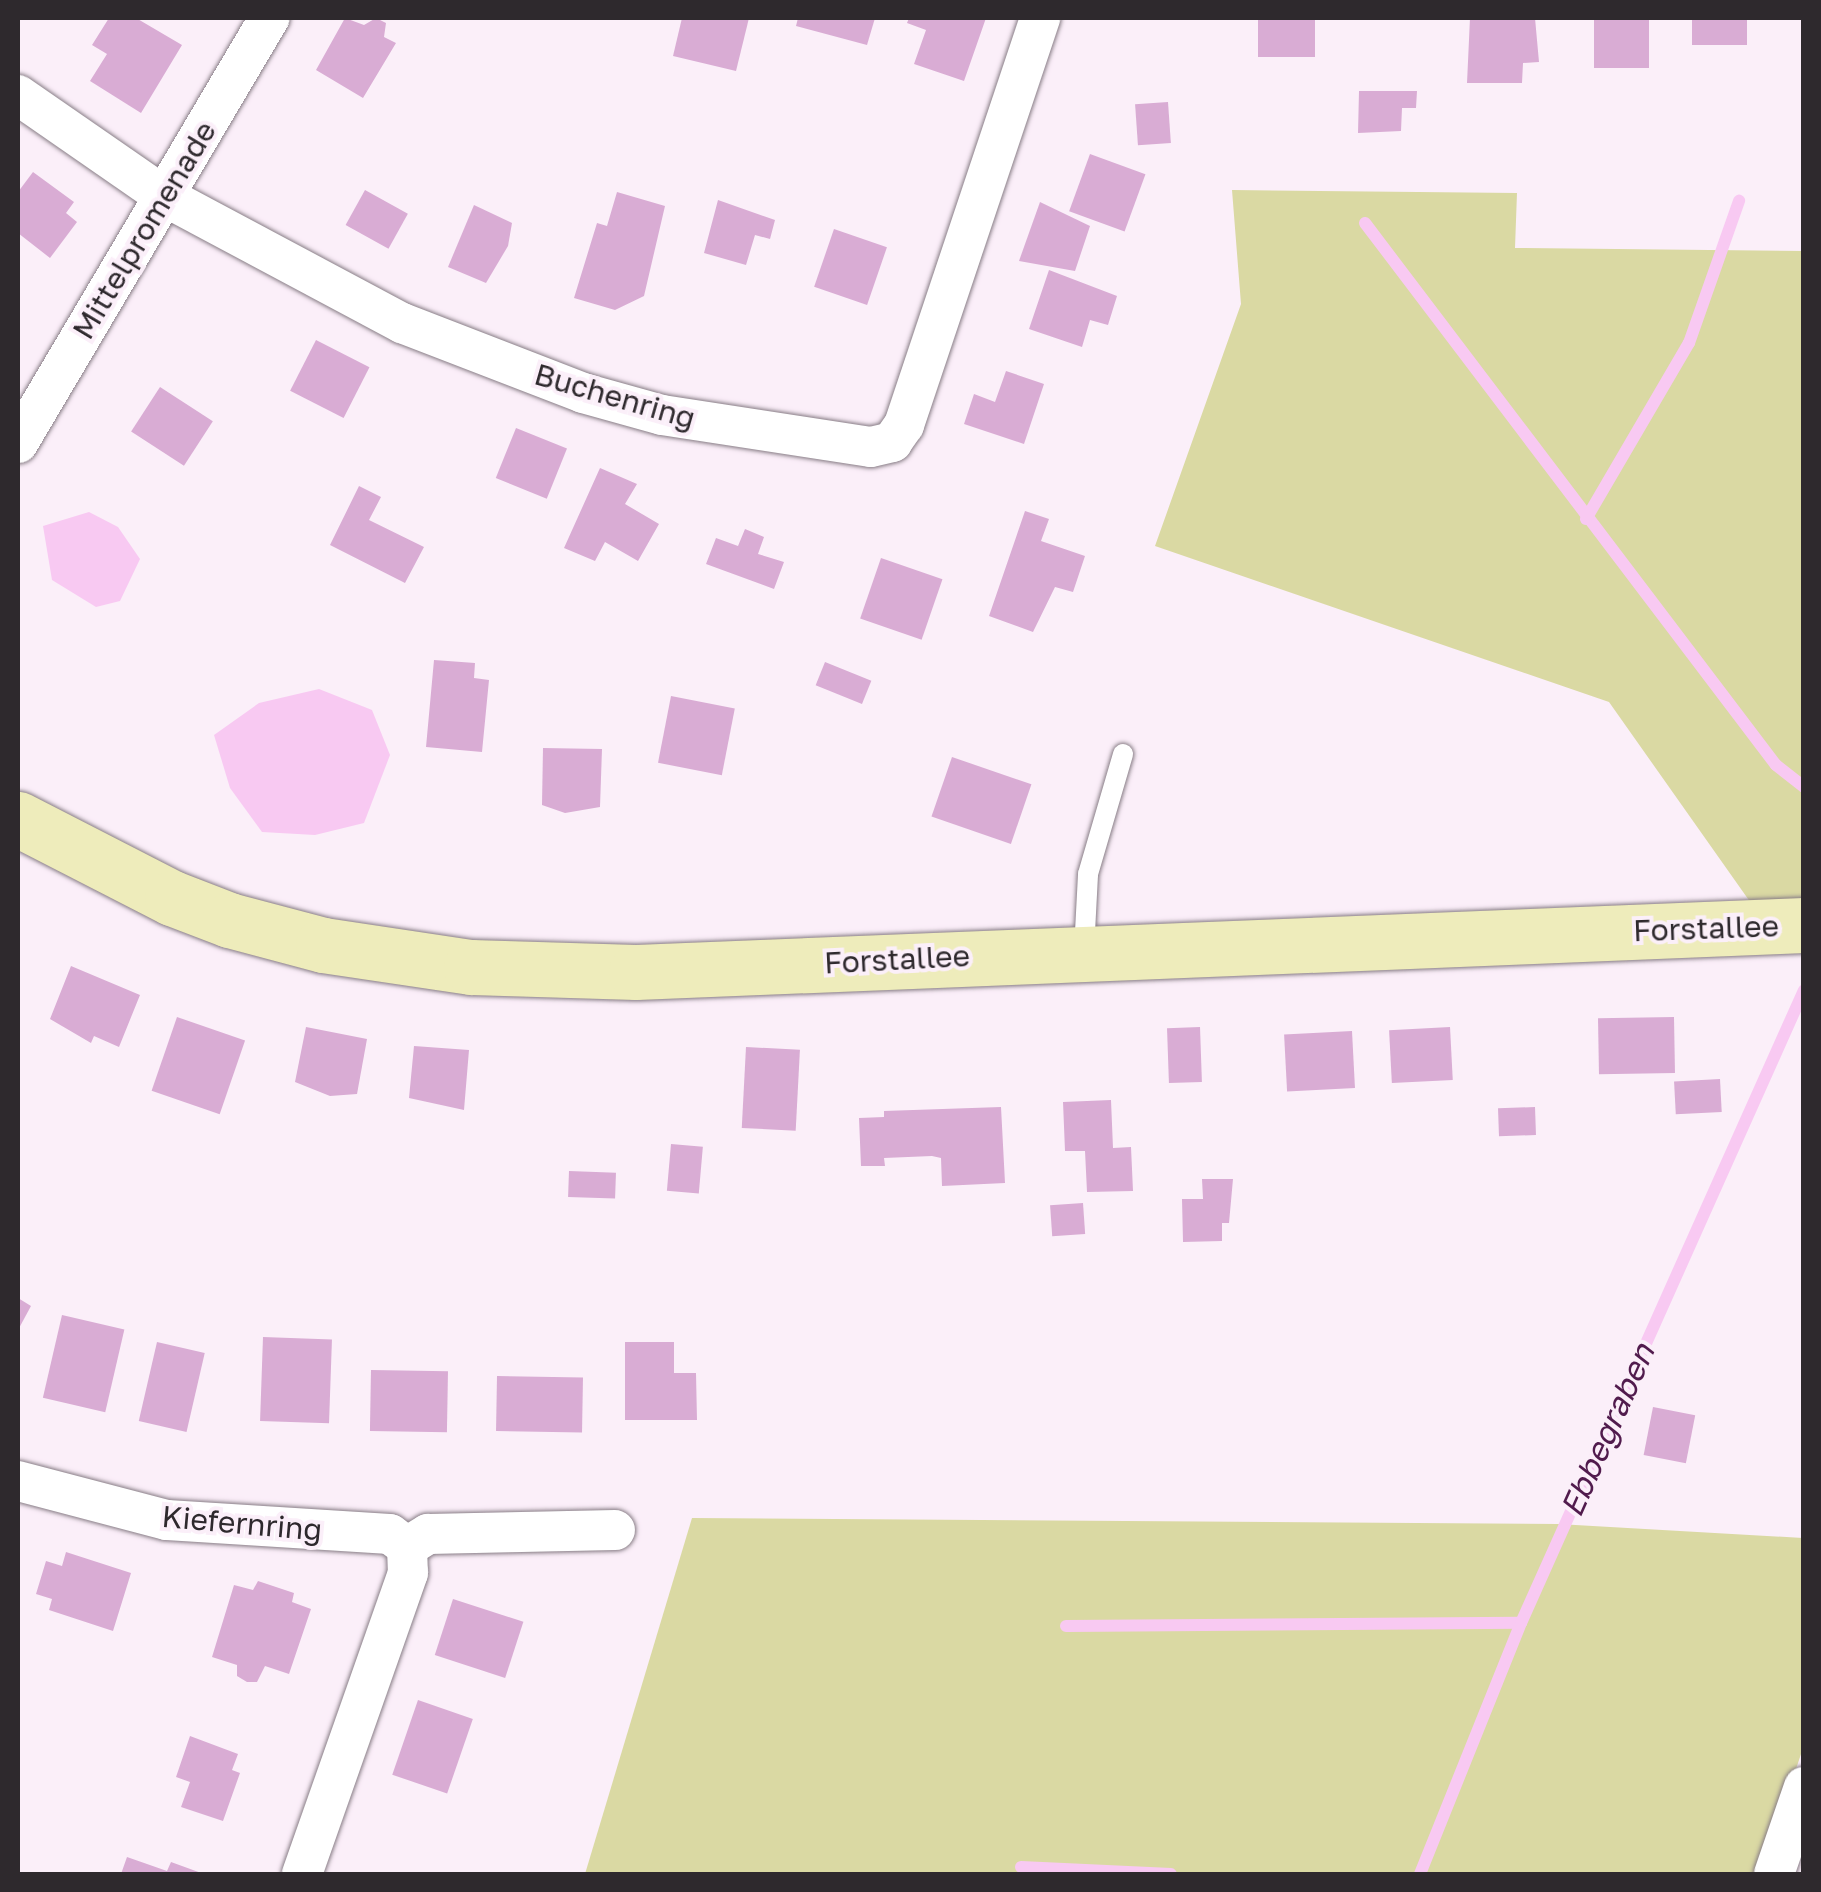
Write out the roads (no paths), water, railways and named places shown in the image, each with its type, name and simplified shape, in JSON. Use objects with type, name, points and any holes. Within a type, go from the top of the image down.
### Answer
[{"type":"street","name":"Mittelpromenade","points":[[18,443],[269,18]]},
{"type":"street","name":"Buchenring","points":[[18,95],[164,196],[402,323],[584,393],[662,415],[871,447],[892,442],[904,424],[1040,18]]},
{"type":"street","name":"Forstallee","points":[[18,819],[156,891],[230,920],[323,945],[471,967],[636,972],[1804,924]]},
{"type":"street","name":"Kiefernring","points":[[18,1481],[167,1520],[390,1534],[407,1547]]},
{"type":"street","points":[[302,1874],[408,1573],[407,1547],[428,1534],[615,1530]]},
{"type":"street","points":[[1774,1874],[1804,1787]]},
{"type":"lane","points":[[1084,951],[1088,874],[1122,754]]},
{"type":"waterway","points":[[1586,519],[1689,343],[1739,201]]},
{"type":"waterway","points":[[1365,223],[1776,765],[1804,787]]},
{"type":"waterway","name":"Ebbegraben","points":[[1420,1874],[1521,1623],[1804,990]]},
{"type":"waterway","points":[[1066,1626],[1521,1623]]},
{"type":"waterway","points":[[1021,1867],[1171,1874]]}]
